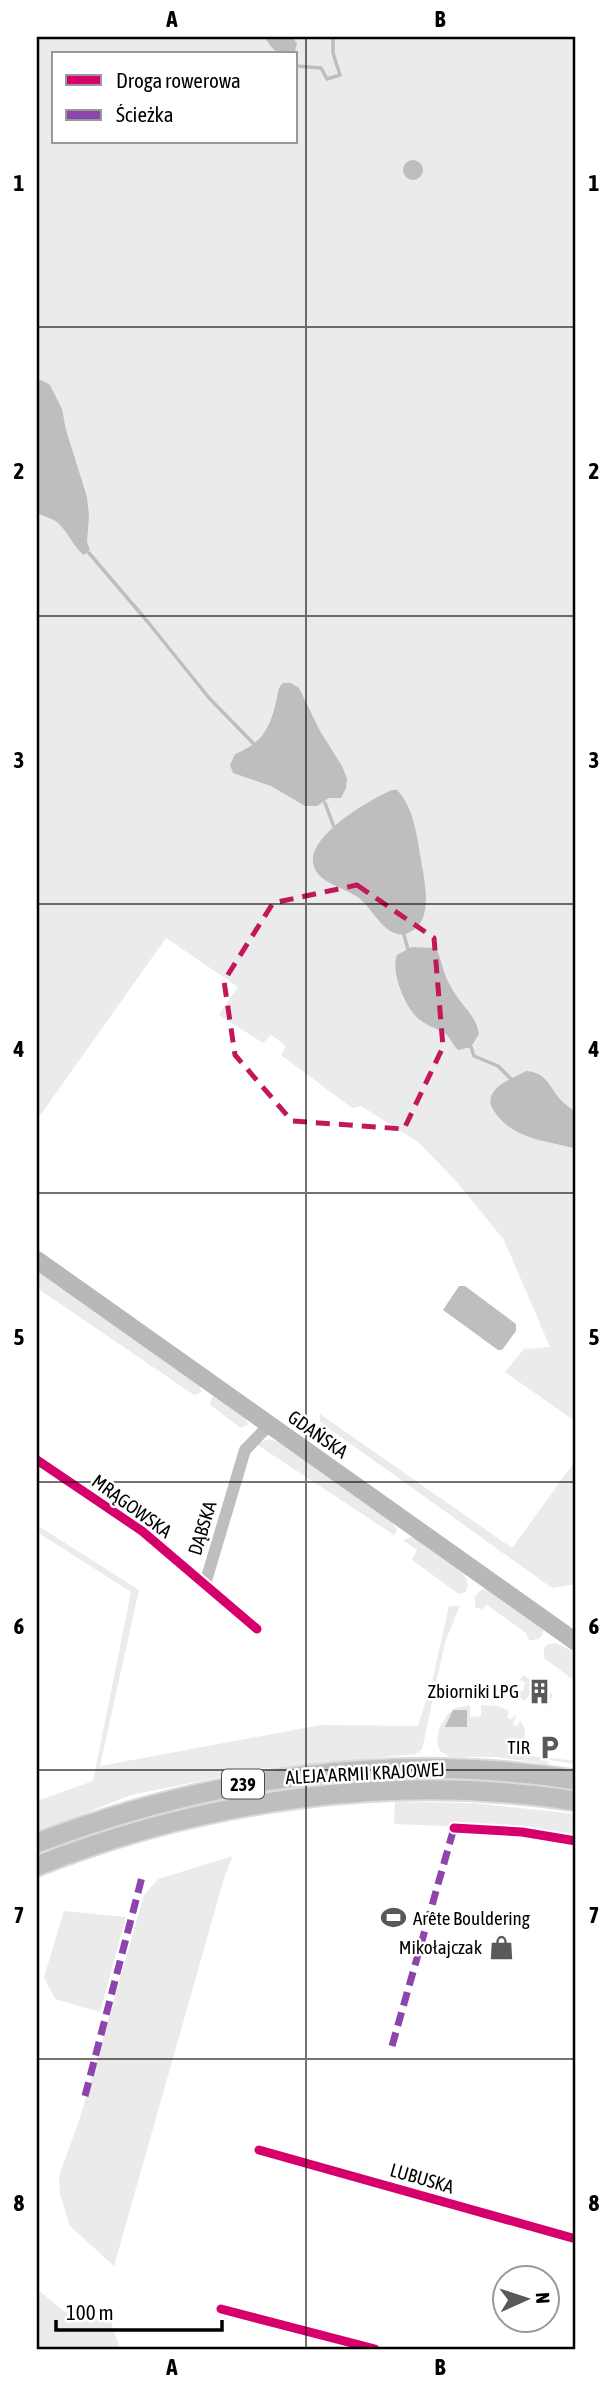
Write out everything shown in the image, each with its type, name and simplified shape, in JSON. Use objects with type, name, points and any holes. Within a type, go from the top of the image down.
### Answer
[{"type":"main road","name":"GDAŃSKA","points":[[37,1260],[576,1642]]},
{"type":"main road","name":"ALEJA ARMII KRAJOWEJ","points":[[37,1843],[167,1800],[229,1786],[306,1775],[368,1769],[432,1768],[508,1772],[576,1780]]},
{"type":"main road","name":"ALEJA ARMII KRAJOWEJ","points":[[37,1866],[136,1832],[182,1820],[314,1797],[386,1790],[432,1789],[498,1792],[576,1801]]},
{"type":"street","name":"DĄBSKA","points":[[257,1629],[205,1584],[245,1450],[269,1425]]},
{"type":"street","name":"MRĄGOWSKA","points":[[37,1460],[142,1531],[205,1584]]},
{"type":"street","points":[[454,1828],[514,1831],[576,1841]]},
{"type":"street","name":"LUBUSKA","points":[[259,2150],[576,2239]]},
{"type":"street","points":[[221,2309],[375,2349]]},
{"type":"highlighted area","points":[[357,885],[434,938],[443,1047],[404,1129],[292,1121],[235,1055],[224,981],[273,903]]},
{"type":"shaded area","points":[[37,37],[576,37],[576,1422],[505,1372],[524,1349],[550,1347],[504,1240],[456,1181],[418,1142],[361,1106],[352,1108],[281,1055],[286,1046],[271,1035],[263,1043],[219,1015],[238,987],[166,938],[37,1120]]},
{"type":"shaded area","points":[[265,37],[293,37],[297,44],[292,52],[277,52]]},
{"type":"shaded area","points":[[409,160],[417,160],[423,170],[417,180],[409,180],[403,174],[403,166]]},
{"type":"shaded area","points":[[41,380],[50,385],[62,409],[87,497],[87,542],[90,550],[84,555],[58,523],[37,513],[37,382]]},
{"type":"shaded area","points":[[283,683],[291,683],[299,688],[320,731],[342,766],[347,779],[341,798],[329,798],[317,806],[305,806],[271,786],[233,773],[230,765],[235,754],[259,739],[268,726]]},
{"type":"shaded area","points":[[397,790],[403,798],[412,817],[425,887],[426,906],[421,922],[416,929],[402,934],[387,929],[359,898],[321,877],[313,865],[315,852],[322,838],[366,803]]},
{"type":"shaded area","points":[[412,947],[437,950],[449,983],[477,1027],[479,1034],[471,1047],[458,1050],[445,1033],[423,1022],[410,1008],[401,990],[395,962],[397,955]]},
{"type":"shaded area","points":[[526,1071],[542,1077],[576,1113],[576,1149],[530,1138],[510,1128],[494,1111],[490,1101],[494,1091]]},
{"type":"shaded area","points":[[37,1269],[199,1386],[202,1392],[194,1395],[37,1288]]},
{"type":"shaded area","points":[[459,1286],[465,1286],[516,1324],[516,1331],[502,1350],[498,1350],[443,1310]]},
{"type":"shaded area","points":[[214,1396],[249,1424],[241,1428],[210,1405]]},
{"type":"shaded area","points":[[320,1414],[512,1548],[576,1460],[576,1584],[552,1588],[320,1422]]},
{"type":"shaded area","points":[[269,1439],[280,1443],[391,1521],[397,1530],[394,1535],[256,1444]]},
{"type":"shaded area","points":[[37,1525],[139,1590],[100,1766],[321,1725],[418,1726],[432,1682],[449,1606],[460,1606],[445,1642],[422,1750],[415,1754],[260,1769],[131,1795],[37,1832],[37,1801],[93,1781],[131,1592],[37,1532]]},
{"type":"shaded area","points":[[413,1537],[437,1550],[460,1569],[468,1584],[466,1592],[459,1594],[412,1560],[417,1550],[403,1540]]},
{"type":"shaded area","points":[[487,1589],[543,1629],[541,1636],[529,1640],[526,1633],[487,1605],[482,1609],[475,1608],[475,1596],[481,1590]]},
{"type":"shaded area","points":[[556,1643],[576,1653],[576,1682],[544,1658],[544,1648],[548,1644]]},
{"type":"shaded area","points":[[523,1675],[536,1683],[531,1690],[542,1698],[548,1691],[553,1695],[547,1707],[529,1695],[525,1701],[519,1697],[517,1690],[523,1691],[525,1682],[520,1680]]},
{"type":"shaded area","points":[[470,1705],[470,1717],[481,1716],[481,1705],[498,1706],[509,1711],[507,1718],[516,1716],[513,1725],[518,1726],[520,1720],[525,1729],[523,1755],[576,1761],[576,1764],[549,1760],[548,1764],[495,1757],[450,1757],[440,1751],[437,1743],[439,1728],[448,1714],[455,1708]],"holes":[[[453,1710],[467,1710],[466,1727],[446,1727]]]},
{"type":"shaded area","points":[[453,1710],[467,1710],[467,1727],[445,1727]]},
{"type":"shaded area","points":[[410,1774],[576,1786],[576,1792],[473,1781],[385,1782],[37,1860],[37,1851],[75,1836],[230,1793]]},
{"type":"shaded area","points":[[395,1802],[474,1803],[576,1814],[576,1836],[524,1829],[394,1824]]},
{"type":"shaded area","points":[[233,1856],[225,1875],[114,2266],[70,2226],[60,2194],[59,2176],[80,2118],[144,1895],[158,1879]]},
{"type":"shaded area","points":[[64,1911],[126,1917],[100,2012],[55,1999],[44,1977]]},
{"type":"shaded area","points":[[37,2289],[65,2312],[89,2313],[111,2322],[120,2349],[37,2349]]},
{"type":"waterway","points":[[298,66],[321,68],[327,79],[340,75],[333,53],[333,37]]},
{"type":"waterway","points":[[89,553],[210,699],[254,744]]},
{"type":"waterway","points":[[325,803],[334,827]]},
{"type":"waterway","points":[[404,935],[408,949]]},
{"type":"waterway","points":[[471,1047],[474,1056],[498,1066],[512,1080]]},
{"type":"marked path","points":[[392,2046],[454,1828]]},
{"type":"marked path","points":[[85,2096],[142,1877]]},
{"type":"cycle path","points":[[37,1460],[142,1531],[257,1629]]},
{"type":"cycle path","points":[[454,1828],[522,1832],[576,1841]]},
{"type":"cycle path","points":[[259,2150],[576,2239]]},
{"type":"cycle path","points":[[221,2309],[375,2349]]},
{"type":"place","name":"Zbiorniki LPG","points":[[539,1691]]},
{"type":"place","name":"TIR","points":[[550,1747]]},
{"type":"place","name":"Arête Bouldering","points":[[393,1918]]},
{"type":"place","name":"Mikołajczak","points":[[502,1947]]}]
